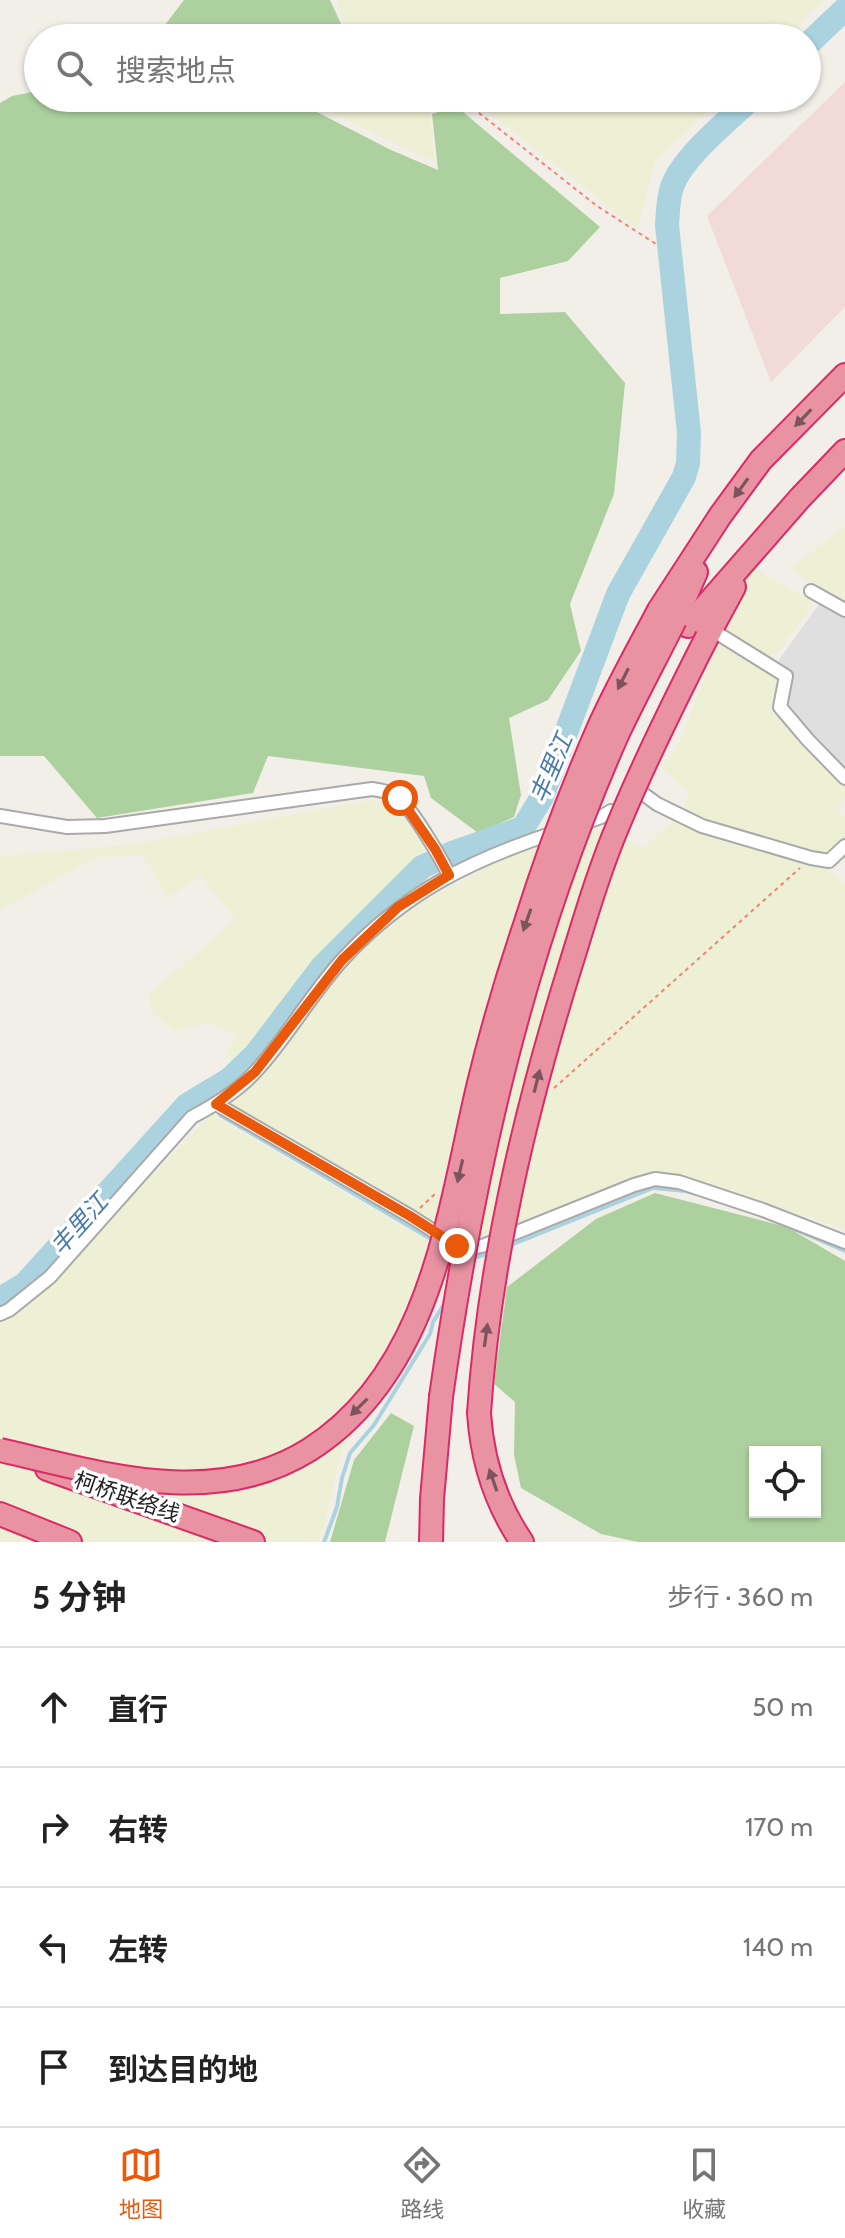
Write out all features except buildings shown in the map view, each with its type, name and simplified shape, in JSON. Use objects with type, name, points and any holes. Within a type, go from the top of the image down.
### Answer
[{"type":"highway","points":[[522,1542],[510,1524],[491,1478],[481,1442],[479,1413],[490,1303],[510,1192],[538,1074],[591,901],[652,746],[720,516],[761,460],[845,375]]},
{"type":"highway","points":[[0,1451],[127,1479],[166,1482],[229,1480],[271,1467],[308,1450],[341,1425],[372,1394],[399,1353],[434,1269],[449,1220],[479,1084],[516,955],[567,807],[600,724],[845,451]]},
{"type":"highway","points":[[431,1542],[432,1499],[448,1398],[503,1129],[536,1002],[619,765],[689,625]]},
{"type":"highway","points":[[444,1542],[448,1398]]},
{"type":"highway","name":"柯桥联络线","points":[[0,1451],[253,1542]]},
{"type":"highway","points":[[0,1514],[70,1542]]},
{"type":"street","points":[[811,591],[845,610]]},
{"type":"street","points":[[689,625],[786,676],[780,707],[845,778]]},
{"type":"street","points":[[634,787],[657,804],[702,826],[811,858],[829,861],[845,846]]},
{"type":"street","points":[[0,816],[67,827],[105,826],[372,789],[400,798],[448,872]]},
{"type":"street","points":[[0,1314],[50,1277],[192,1117],[216,1104],[255,1072],[342,960],[398,907],[448,872],[611,811]]},
{"type":"street","points":[[216,1104],[457,1246],[473,1248],[485,1245],[655,1179],[679,1182],[845,1242]]},
{"type":"path","points":[[478,112],[597,206],[656,244]]},
{"type":"path","points":[[552,1090],[811,858]]},
{"type":"path","points":[[410,1216],[446,1185]]},
{"type":"shaded area","points":[[845,82],[845,307],[771,382],[707,216],[814,112],[821,112],[821,105]]},
{"type":"shaded area","points":[[820,603],[845,616],[845,769],[783,707],[776,664]]},
{"type":"green space","points":[[184,0],[330,0],[341,24],[166,24]]},
{"type":"green space","points":[[337,0],[824,0],[798,24],[344,24]]},
{"type":"green space","points":[[24,94],[24,112],[317,112],[438,170],[432,114],[463,112],[600,227],[568,261],[500,278],[500,314],[565,312],[625,383],[614,494],[570,604],[581,651],[548,700],[509,718],[521,795],[514,817],[478,833],[431,798],[424,776],[268,756],[253,793],[97,818],[44,756],[0,756],[0,103]]},
{"type":"green space","points":[[330,112],[430,112],[435,162]]},
{"type":"green space","points":[[487,112],[707,112],[655,162],[637,229]]},
{"type":"green space","points":[[845,526],[845,602],[789,569]]},
{"type":"green space","points":[[752,567],[814,603],[771,661],[722,631],[734,597]]},
{"type":"green space","points":[[719,638],[781,677],[777,711],[840,775],[836,780],[845,787],[845,798],[838,811],[845,817],[845,841],[832,853],[817,856],[682,810],[689,792],[660,767],[677,749]]},
{"type":"green space","points":[[370,800],[395,805],[426,849],[319,956],[234,1062],[225,1055],[237,1035],[209,1023],[173,1031],[152,1012],[149,994],[236,919],[201,876],[168,897],[143,856],[97,857],[0,910],[0,856],[137,844]]},
{"type":"green space","points":[[673,821],[827,867],[845,884],[845,1230],[802,1214],[799,1219],[656,1177],[490,1239],[458,1242],[231,1105],[262,1073],[345,964],[392,919],[510,854],[604,827],[643,848]]},
{"type":"green space","points":[[211,1114],[464,1262],[435,1304],[419,1340],[342,1449],[318,1542],[0,1542],[0,1320],[17,1312]]},
{"type":"green space","points":[[655,1193],[787,1227],[845,1261],[845,1542],[638,1542],[601,1534],[521,1488],[514,1455],[515,1402],[494,1384],[507,1287],[596,1219]]},
{"type":"green space","points":[[391,1413],[414,1426],[385,1542],[330,1542],[354,1460]]},
{"type":"waterway","name":"丰里江","points":[[821,32],[845,9]]},
{"type":"waterway","name":"丰里江","points":[[0,1299],[25,1284],[187,1105],[230,1079],[255,1055],[322,967],[422,867],[523,828],[542,797],[618,594],[684,477],[689,433],[667,225],[669,201],[677,175],[685,164],[737,112]]},
{"type":"waterway","points":[[220,1115],[436,1242]]},
{"type":"waterway","points":[[506,1247],[653,1188],[697,1194]]},
{"type":"waterway","points":[[785,1225],[845,1251]]},
{"type":"waterway","points":[[472,1258],[491,1253]]},
{"type":"waterway","points":[[324,1542],[337,1507],[350,1453],[374,1425],[430,1334],[433,1322],[446,1301]]},
{"type":"route","points":[[400,798],[449,875],[398,907],[342,960],[255,1072],[216,1104],[457,1246]]}]
